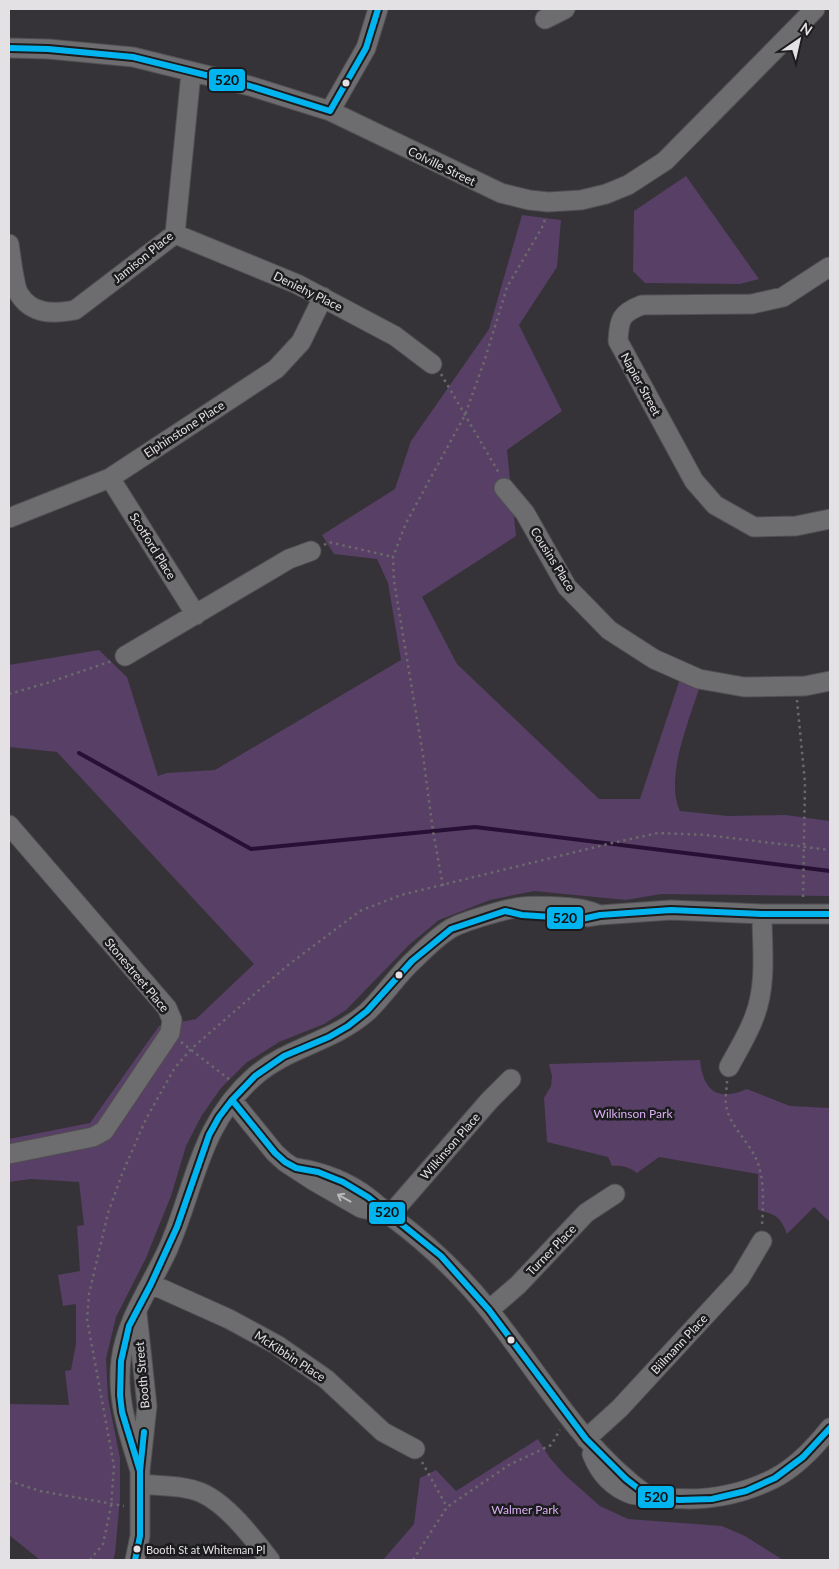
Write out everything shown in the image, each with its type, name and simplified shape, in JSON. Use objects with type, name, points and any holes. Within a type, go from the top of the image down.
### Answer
[{"type":"street","points":[[330,111],[366,48],[378,9]]},
{"type":"street","points":[[545,19],[565,9]]},
{"type":"street","name":"Colville Street","points":[[9,48],[48,49],[133,57],[191,73],[250,86],[330,111],[501,194],[548,202],[581,200],[606,194],[628,185],[665,161],[815,9]]},
{"type":"street","name":"Jamison Place","points":[[9,244],[18,293],[28,305],[36,309],[44,312],[60,313],[75,310],[175,234],[191,73]]},
{"type":"street","name":"Deniehy Place","points":[[175,234],[297,284],[323,297],[394,336],[432,364]]},
{"type":"street","name":"Napier Street","points":[[829,267],[783,297],[752,304],[642,305],[628,311],[619,322],[618,341],[694,480],[715,505],[754,526],[796,526],[830,519]]},
{"type":"street","name":"Elphinstone Place","points":[[9,518],[110,478],[276,369],[301,342],[323,297]]},
{"type":"street","name":"Scotford Place","points":[[110,478],[196,614]]},
{"type":"street","name":"Cousins Place","points":[[504,488],[525,513],[567,587],[610,630],[654,659],[699,678],[744,687],[796,686],[830,680]]},
{"type":"street","points":[[124,656],[289,559],[311,551]]},
{"type":"street","name":"Stonestreet Place","points":[[9,825],[167,1008],[172,1020],[170,1033]]},
{"type":"street","name":"Booth Street","points":[[140,1477],[122,1412],[120,1394],[120,1361],[129,1326],[177,1228],[209,1135],[219,1117],[237,1095],[268,1066],[284,1056],[329,1037],[348,1026],[367,1011],[412,961],[451,929],[521,906],[581,909],[600,915],[671,910],[762,914],[830,914]]},
{"type":"street","points":[[729,1067],[756,1014],[763,975],[762,914]]},
{"type":"street","points":[[9,1154],[93,1137],[104,1130],[170,1033]]},
{"type":"street","name":"Wilkinson Place","points":[[390,1215],[489,1101],[511,1079]]},
{"type":"street","points":[[237,1095],[275,1153],[296,1168],[318,1172],[343,1182],[368,1197],[441,1256],[489,1310],[586,1439],[626,1479],[648,1496],[679,1500],[712,1499],[746,1491],[775,1478],[804,1457],[830,1428]]},
{"type":"street","name":"Turner Place","points":[[489,1310],[518,1285],[586,1213],[615,1194]]},
{"type":"street","name":"Biilmann Place","points":[[586,1439],[620,1408],[740,1278],[762,1241]]},
{"type":"street","name":"McKibbin Place","points":[[151,1284],[229,1319],[277,1345],[326,1379],[383,1432],[415,1449]]},
{"type":"street","name":"Booth Street","points":[[135,1560],[140,1536],[140,1477],[147,1406],[137,1309]]},
{"type":"street","points":[[140,1477],[202,1493],[220,1505],[240,1524],[270,1560]]},
{"type":"path","points":[[442,886],[423,755],[394,581],[393,557],[406,523],[465,415],[485,359],[507,287],[544,224],[548,202]]},
{"type":"path","points":[[432,364],[445,379],[499,473],[504,488]]},
{"type":"path","points":[[311,551],[329,542],[393,557]]},
{"type":"path","points":[[9,694],[124,656]]},
{"type":"path","points":[[796,686],[805,783],[803,914]]},
{"type":"path","points":[[170,1033],[191,1049],[237,1095]]},
{"type":"path","points":[[90,1560],[103,1544],[112,1504],[114,1466],[86,1319],[89,1294],[108,1213],[122,1174],[146,1118],[174,1069],[191,1049]]},
{"type":"path","points":[[729,1067],[726,1104],[729,1117],[752,1149],[758,1162],[761,1176],[764,1203],[762,1241]]},
{"type":"path","points":[[413,1560],[446,1507],[509,1465],[552,1445],[568,1416]]},
{"type":"path","points":[[415,1449],[446,1507]]},
{"type":"path","points":[[9,1481],[40,1491],[140,1509]]},
{"type":"green space","points":[[686,176],[759,279],[740,284],[645,283],[633,271],[634,211]]},
{"type":"green space","points":[[522,215],[561,220],[557,267],[519,325],[562,411],[507,450],[516,536],[422,597],[457,664],[599,799],[640,799],[680,679],[700,686],[685,731],[677,766],[676,798],[680,811],[728,816],[785,815],[830,821],[830,896],[661,894],[626,900],[534,891],[490,900],[439,920],[410,944],[346,1010],[324,1024],[279,1042],[246,1063],[221,1088],[202,1115],[186,1146],[171,1196],[146,1258],[116,1317],[106,1359],[108,1398],[120,1458],[120,1499],[113,1560],[40,1560],[9,1535],[9,1404],[69,1405],[65,1371],[71,1370],[76,1344],[76,1304],[63,1306],[58,1275],[80,1271],[77,1226],[84,1225],[79,1182],[31,1179],[9,1182],[9,1139],[90,1123],[159,1026],[196,1019],[254,964],[57,752],[9,747],[9,665],[99,650],[127,677],[158,776],[167,773],[215,770],[401,660],[388,583],[377,559],[334,554],[322,535],[395,489],[411,441],[489,329]]},
{"type":"green space","name":"Wilkinson Park","points":[[700,1060],[702,1071],[709,1086],[720,1094],[737,1093],[747,1089],[790,1106],[830,1108],[830,1222],[814,1207],[787,1234],[777,1217],[758,1210],[758,1174],[659,1157],[637,1173],[625,1167],[612,1166],[608,1157],[547,1142],[544,1098],[551,1086],[552,1076],[549,1064]]},
{"type":"green space","name":"Walmer Park","points":[[538,1439],[550,1458],[566,1476],[600,1506],[628,1519],[722,1526],[745,1536],[783,1560],[383,1560],[414,1524],[420,1478],[436,1470],[456,1491]]},
{"type":"waterway","points":[[79,753],[251,849],[475,827],[830,871]]},
{"type":"transit line","name":"520","points":[[9,48],[48,49],[133,57],[250,86],[330,111],[366,48],[378,9]]},
{"type":"transit line","name":"520","points":[[140,1471],[122,1412],[120,1395],[121,1361],[129,1326],[177,1227],[209,1135],[219,1117],[232,1100],[255,1076],[284,1056],[329,1037],[348,1026],[367,1011],[412,961],[451,929],[505,911],[522,915],[582,919],[600,915],[671,910],[762,914],[830,914]]},
{"type":"transit line","name":"520","points":[[232,1100],[275,1153],[285,1162],[296,1168],[318,1172],[343,1182],[368,1197],[441,1256],[489,1310],[586,1439],[626,1479],[648,1496],[679,1500],[712,1499],[746,1491],[775,1478],[803,1457],[830,1428]]},
{"type":"transit line","name":"520","points":[[135,1560],[140,1536],[140,1471],[144,1432]]},
{"type":"place","name":"Booth St at Whiteman Pl","points":[[137,1549]]}]
